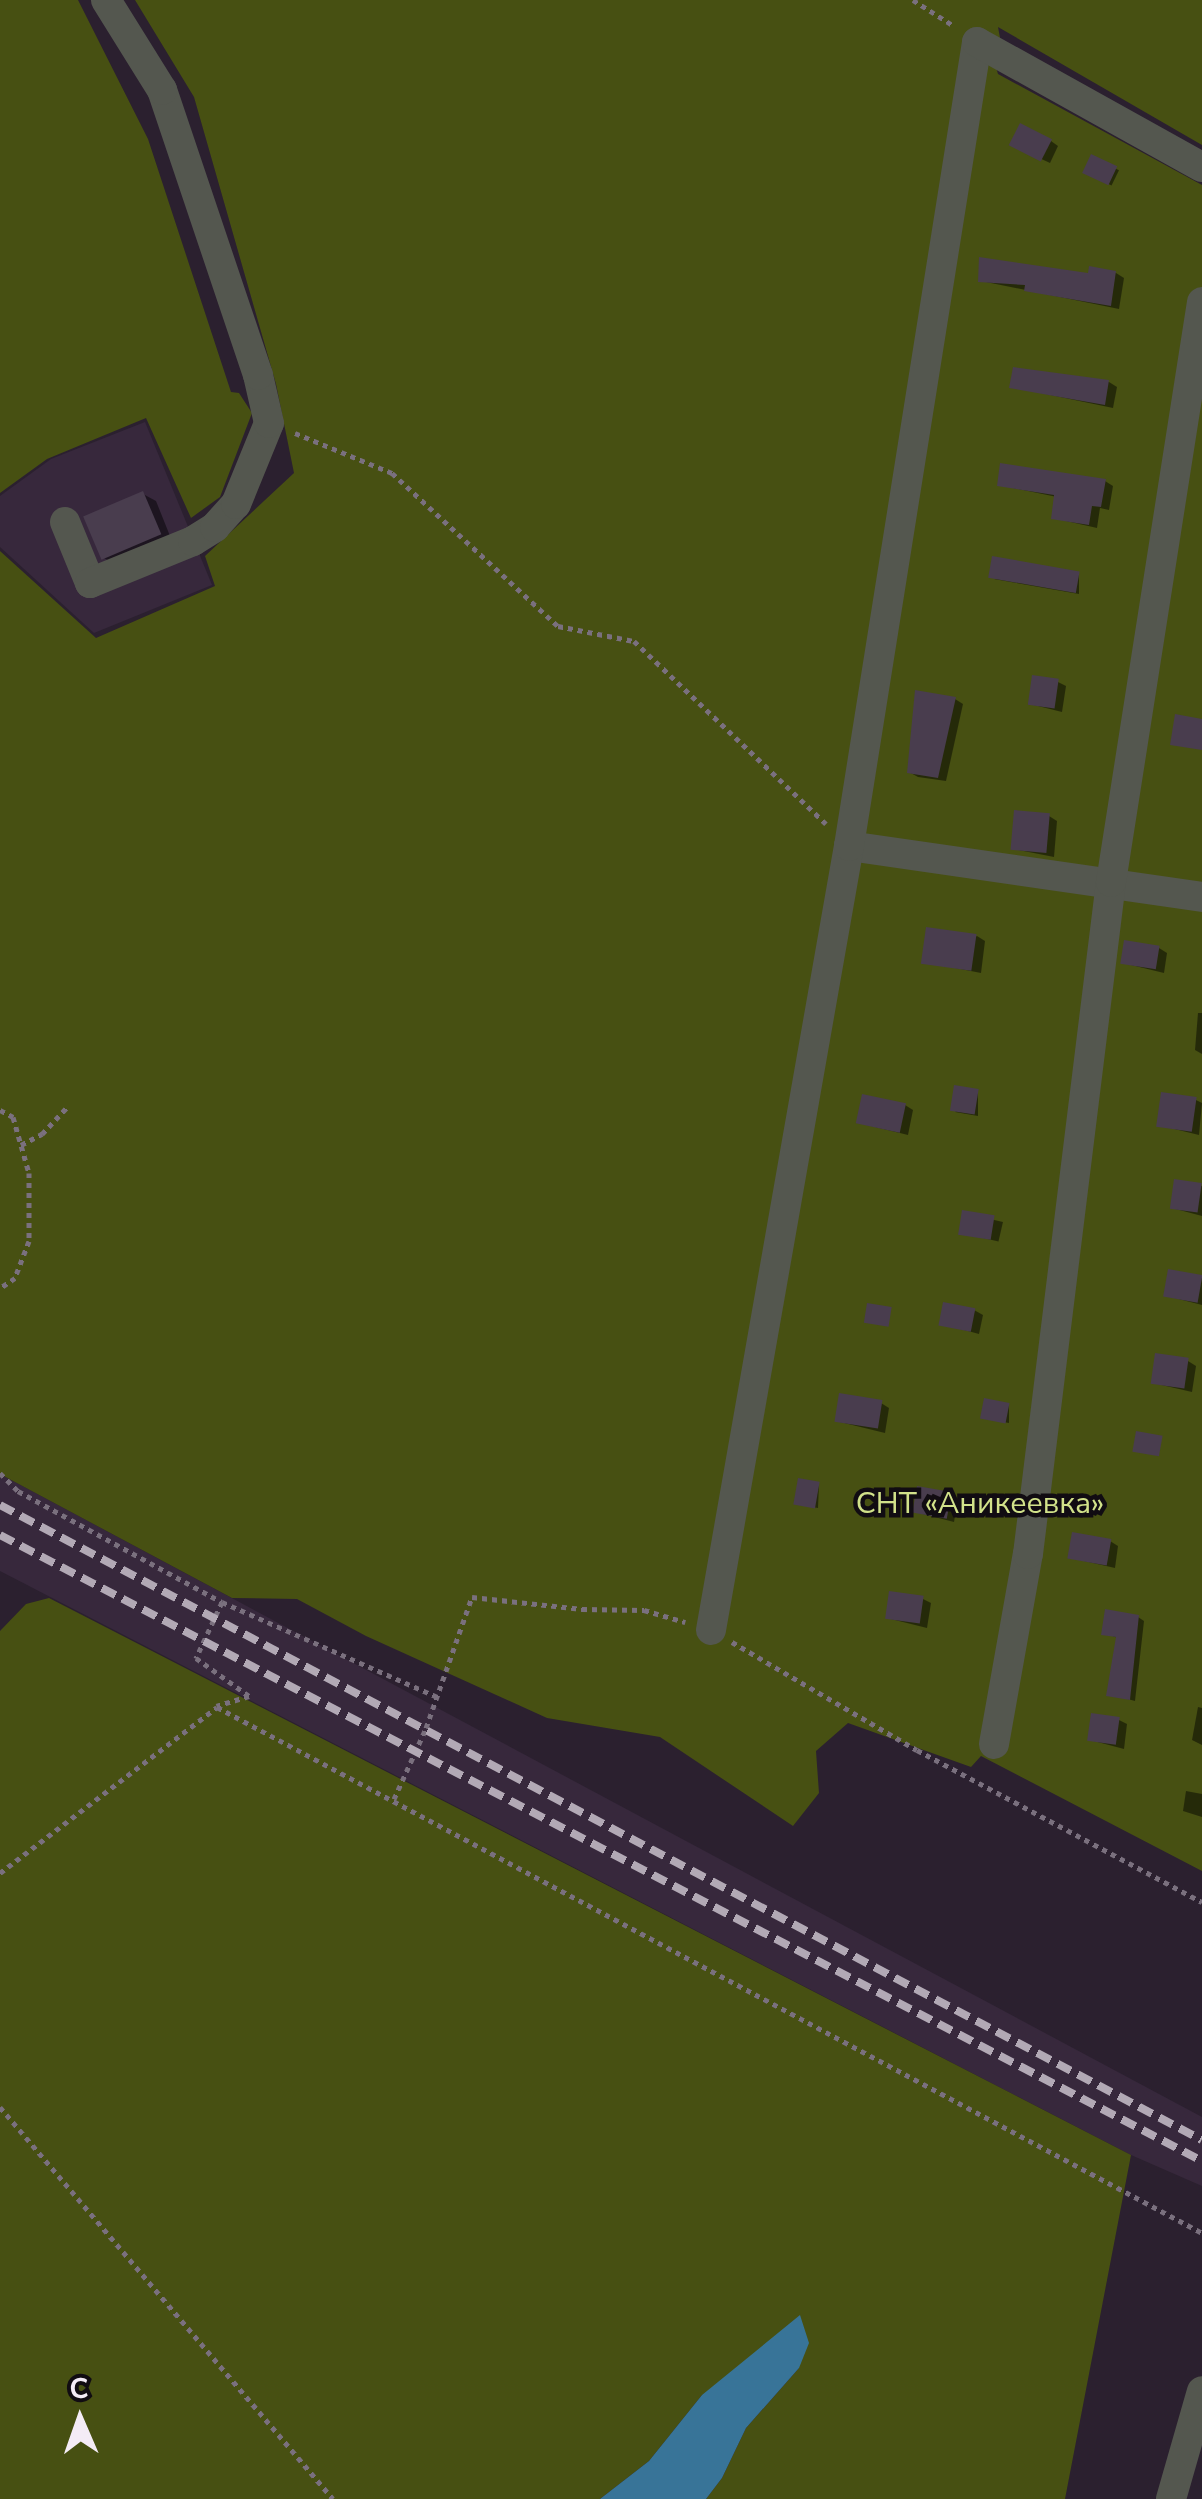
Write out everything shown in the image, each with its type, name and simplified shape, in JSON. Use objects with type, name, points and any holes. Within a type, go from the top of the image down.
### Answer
[{"type":"street","points":[[65,522],[90,583],[194,541],[216,527],[236,504],[269,423],[258,375],[162,90],[106,0]]},
{"type":"street","points":[[711,1630],[849,846],[977,42],[1202,168]]},
{"type":"street","points":[[994,1744],[1028,1554],[1111,882],[1202,302]]},
{"type":"street","points":[[849,846],[1202,897]]},
{"type":"street","points":[[1171,2499],[1202,2391]]},
{"type":"path","points":[[914,0],[977,42]]},
{"type":"path","points":[[269,423],[392,472],[558,626],[634,641],[849,846]]},
{"type":"path","points":[[21,1145],[42,1134],[67,1107]]},
{"type":"path","points":[[0,1110],[13,1117],[29,1174],[30,1242],[15,1278],[0,1288]]},
{"type":"path","points":[[0,1474],[18,1491],[222,1602],[437,1697]]},
{"type":"path","points":[[394,1799],[437,1697],[472,1597],[582,1610],[644,1610],[711,1630],[917,1750],[1202,1902]]},
{"type":"path","points":[[0,1873],[217,1706],[248,1696],[196,1658],[222,1602]]},
{"type":"path","points":[[217,1706],[1202,2233]]},
{"type":"path","points":[[0,2107],[333,2499]]},
{"type":"shaded area","points":[[145,422],[212,585],[94,633],[0,547],[0,496],[51,459]]},
{"type":"shaded area","points":[[0,1474],[1202,2117],[1202,2186],[1131,2155],[0,1571]]},
{"type":"green space","points":[[0,0],[78,0],[148,139],[231,392],[239,393],[252,413],[220,497],[191,518],[146,418],[47,459],[0,493]]},
{"type":"green space","name":"СНТ «Аникеевка»","points":[[135,0],[1202,0],[1202,145],[998,27],[1001,43],[993,58],[998,74],[1202,185],[1202,1871],[981,1756],[971,1767],[848,1723],[816,1751],[819,1793],[793,1826],[660,1737],[547,1718],[366,1636],[297,1599],[232,1598],[0,1474],[0,551],[96,638],[215,586],[205,556],[294,473],[276,384],[194,97]]},
{"type":"green space","points":[[49,1598],[1131,2155],[1065,2499],[706,2499],[722,2478],[746,2428],[799,2368],[702,2395],[649,2461],[600,2499],[0,2499],[0,1631],[26,1604]]},
{"type":"water","points":[[800,2315],[809,2343],[799,2368],[746,2428],[722,2478],[706,2499],[600,2499],[649,2461],[702,2395]]},
{"type":"building","points":[[1020,123],[1052,139],[1041,162],[1009,145]]},
{"type":"building","points":[[1091,154],[1117,166],[1108,185],[1082,173]]},
{"type":"building","points":[[979,257],[1088,273],[1089,266],[1116,271],[1111,306],[1024,291],[1025,285],[978,282]]},
{"type":"building","points":[[1013,367],[1109,380],[1105,405],[1009,388]]},
{"type":"building","points":[[1000,463],[1106,479],[1101,507],[1092,506],[1089,525],[1051,519],[1054,495],[997,486]]},
{"type":"building","points":[[143,491],[161,534],[102,560],[83,516]]},
{"type":"building","points":[[992,556],[1080,571],[1076,593],[988,578]]},
{"type":"building","points":[[1032,675],[1059,679],[1055,708],[1028,705]]},
{"type":"building","points":[[915,690],[956,697],[938,778],[907,773]]},
{"type":"building","points":[[1175,714],[1202,719],[1202,750],[1170,745]]},
{"type":"building","points":[[1014,810],[1050,813],[1046,853],[1011,850]]},
{"type":"building","points":[[926,927],[977,934],[971,971],[921,964]]},
{"type":"building","points":[[1124,940],[1160,946],[1156,969],[1120,964]]},
{"type":"building","points":[[954,1085],[979,1089],[975,1115],[950,1111]]},
{"type":"building","points":[[1161,1092],[1197,1097],[1192,1132],[1156,1127]]},
{"type":"building","points":[[862,1094],[906,1103],[900,1133],[856,1123]]},
{"type":"building","points":[[1174,1179],[1202,1183],[1198,1213],[1170,1209]]},
{"type":"building","points":[[962,1210],[995,1215],[991,1240],[958,1235]]},
{"type":"building","points":[[1168,1269],[1202,1275],[1198,1303],[1163,1297]]},
{"type":"building","points":[[943,1302],[975,1308],[971,1332],[938,1326]]},
{"type":"building","points":[[867,1303],[892,1307],[889,1327],[864,1323]]},
{"type":"building","points":[[1155,1353],[1189,1358],[1184,1388],[1151,1384]]},
{"type":"building","points":[[839,1393],[882,1400],[878,1429],[834,1422]]},
{"type":"building","points":[[984,1398],[1010,1403],[1006,1424],[980,1419]]},
{"type":"building","points":[[1136,1431],[1163,1436],[1159,1456],[1132,1452]]},
{"type":"building","points":[[798,1478],[820,1482],[815,1508],[793,1505]]},
{"type":"building","points":[[917,1486],[951,1492],[947,1519],[912,1513]]},
{"type":"building","points":[[1072,1532],[1111,1539],[1107,1566],[1067,1559]]},
{"type":"building","points":[[889,1591],[924,1596],[920,1624],[885,1619]]},
{"type":"building","points":[[1105,1609],[1139,1615],[1130,1700],[1106,1696],[1116,1637],[1101,1635]]},
{"type":"building","points":[[1091,1713],[1120,1717],[1116,1745],[1087,1741]]},
{"type":"railway","points":[[0,1505],[1202,2140]]},
{"type":"railway","points":[[0,1535],[1202,2161]]}]
